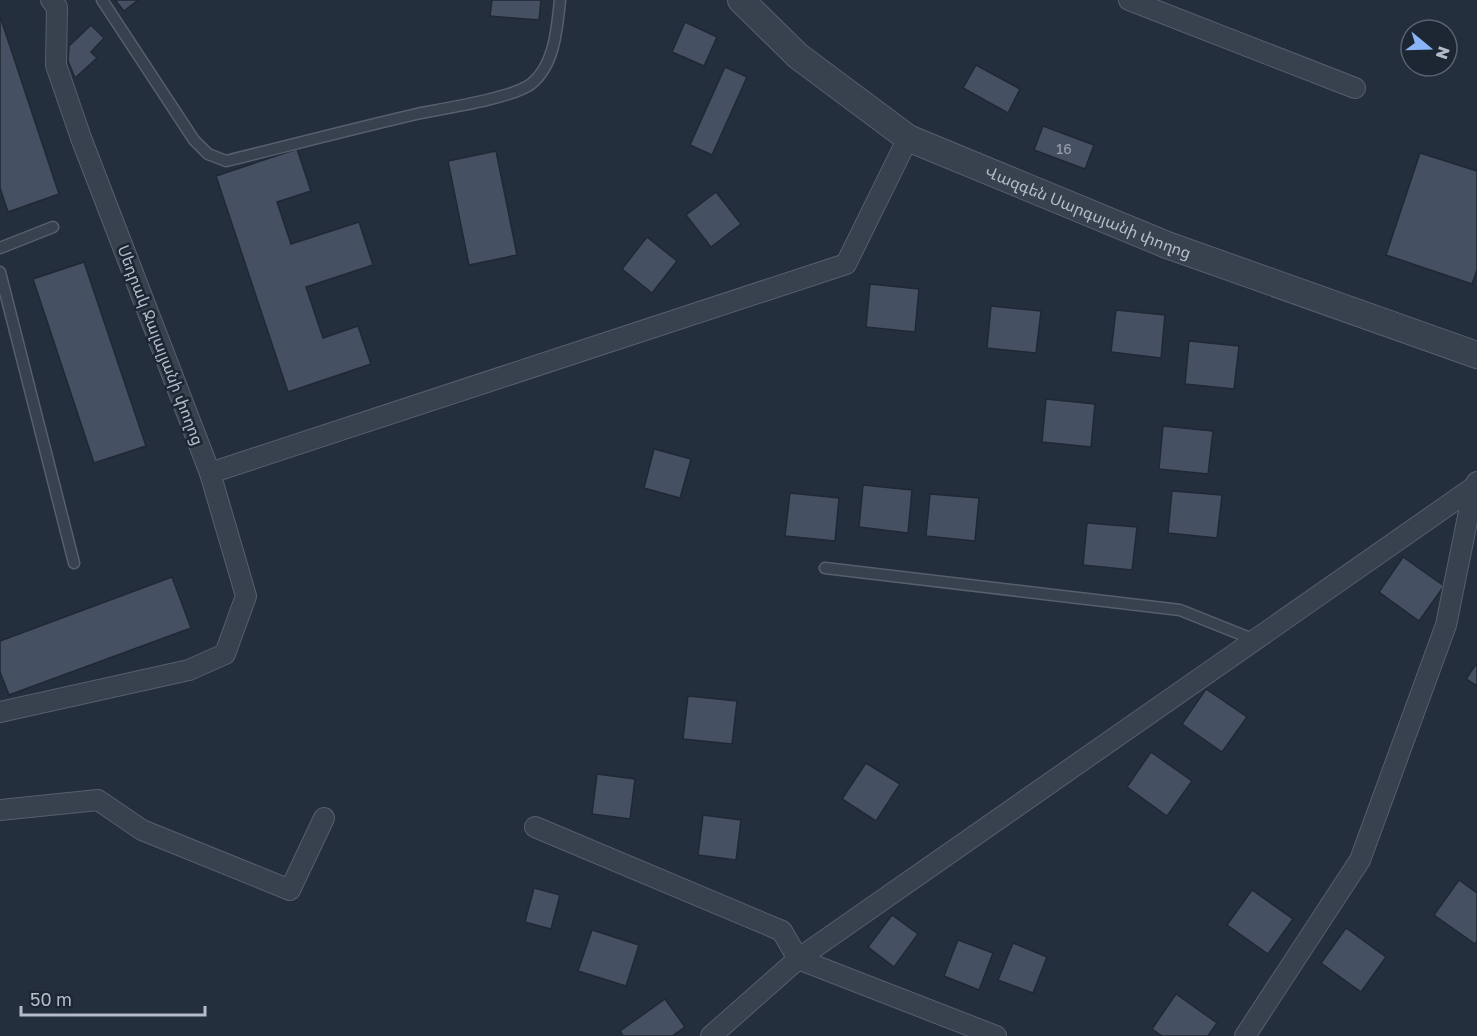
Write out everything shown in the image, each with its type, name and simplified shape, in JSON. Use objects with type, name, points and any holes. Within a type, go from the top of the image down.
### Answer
[{"type":"street","name":"Վազգեն Սարգսյանի փողոց","points":[[741,0],[798,56],[908,138],[1167,245],[1477,355]]},
{"type":"street","points":[[1129,0],[1354,88]]},
{"type":"street","name":"Սեդրակ Ջալալյանի փողոց","points":[[0,712],[189,670],[225,654],[246,596],[210,473],[81,138],[56,65],[58,2]]},
{"type":"street","points":[[210,473],[846,264],[908,138]]},
{"type":"street","points":[[711,1036],[798,959],[1476,485]]},
{"type":"street","points":[[1245,1036],[1360,860],[1446,625],[1476,485]]},
{"type":"street","points":[[0,810],[98,800],[142,830],[290,890],[324,818]]},
{"type":"street","points":[[535,827],[782,932],[798,959],[996,1036]]},
{"type":"lane","points":[[102,0],[194,140],[208,154],[226,161],[506,94],[530,84],[544,69],[553,49],[560,0]]},
{"type":"lane","points":[[0,248],[53,227]]},
{"type":"lane","points":[[0,272],[74,563]]},
{"type":"lane","points":[[825,568],[1180,610],[1255,640]]},
{"type":"building","points":[[115,0],[138,0],[124,11]]},
{"type":"building","points":[[492,0],[541,0],[539,20],[490,16]]},
{"type":"building","points":[[0,16],[59,194],[8,212],[0,188]]},
{"type":"building","points":[[685,22],[717,37],[704,66],[672,52]]},
{"type":"building","points":[[91,25],[104,38],[91,52],[97,58],[75,78],[68,61],[69,46]]},
{"type":"building","points":[[976,65],[1020,89],[1008,113],[963,88]]},
{"type":"building","points":[[725,67],[747,77],[712,155],[690,145]]},
{"type":"building","points":[[1043,126],[1094,145],[1085,169],[1034,150]]},
{"type":"building","points":[[297,149],[311,191],[277,202],[291,244],[359,222],[373,265],[306,287],[323,338],[358,326],[371,364],[288,392],[216,176]]},
{"type":"building","points":[[496,151],[517,255],[469,265],[448,161]]},
{"type":"building","points":[[1420,153],[1477,171],[1477,270],[1472,284],[1386,255]]},
{"type":"building","points":[[716,192],[741,224],[711,247],[686,215]]},
{"type":"building","points":[[647,237],[677,261],[652,293],[622,269]]},
{"type":"building","points":[[84,262],[146,446],[94,463],[33,279]]},
{"type":"building","points":[[870,284],[919,289],[915,332],[866,327]]},
{"type":"building","points":[[991,306],[1041,311],[1036,353],[987,348]]},
{"type":"building","points":[[1116,310],[1165,315],[1161,358],[1111,352]]},
{"type":"building","points":[[1189,341],[1239,346],[1234,389],[1185,384]]},
{"type":"building","points":[[1046,399],[1095,404],[1091,447],[1042,442]]},
{"type":"building","points":[[1163,426],[1213,431],[1208,474],[1159,469]]},
{"type":"building","points":[[654,449],[691,459],[680,498],[644,488]]},
{"type":"building","points":[[863,485],[912,490],[908,533],[859,527]]},
{"type":"building","points":[[1172,491],[1222,495],[1217,538],[1168,533]]},
{"type":"building","points":[[790,493],[839,498],[835,541],[785,536]]},
{"type":"building","points":[[930,494],[979,498],[975,541],[926,536]]},
{"type":"building","points":[[1087,523],[1137,527],[1132,570],[1083,565]]},
{"type":"building","points":[[1403,557],[1444,586],[1419,621],[1379,592]]},
{"type":"building","points":[[172,577],[191,628],[9,695],[0,672],[0,641]]},
{"type":"building","points":[[1477,663],[1477,686],[1466,679]]},
{"type":"building","points":[[1206,689],[1247,717],[1222,752],[1182,724]]},
{"type":"building","points":[[688,696],[737,701],[732,744],[683,739]]},
{"type":"building","points":[[1151,752],[1192,781],[1167,816],[1127,787]]},
{"type":"building","points":[[866,763],[900,784],[876,821],[842,799]]},
{"type":"building","points":[[597,774],[635,779],[630,819],[592,814]]},
{"type":"building","points":[[703,815],[741,820],[736,860],[698,855]]},
{"type":"building","points":[[1459,880],[1477,893],[1477,941],[1475,944],[1434,915]]},
{"type":"building","points":[[534,888],[560,895],[551,929],[525,922]]},
{"type":"building","points":[[1252,890],[1293,919],[1268,954],[1227,925]]},
{"type":"building","points":[[892,915],[918,934],[894,967],[868,947]]},
{"type":"building","points":[[1346,928],[1386,957],[1361,992],[1321,963]]},
{"type":"building","points":[[592,930],[639,945],[626,986],[578,971]]},
{"type":"building","points":[[958,940],[993,953],[979,990],[944,976]]},
{"type":"building","points":[[1013,943],[1047,957],[1033,993],[998,980]]},
{"type":"building","points":[[1176,994],[1217,1023],[1208,1036],[1162,1036],[1152,1029]]},
{"type":"building","points":[[665,999],[685,1027],[672,1036],[623,1036],[620,1031]]}]
